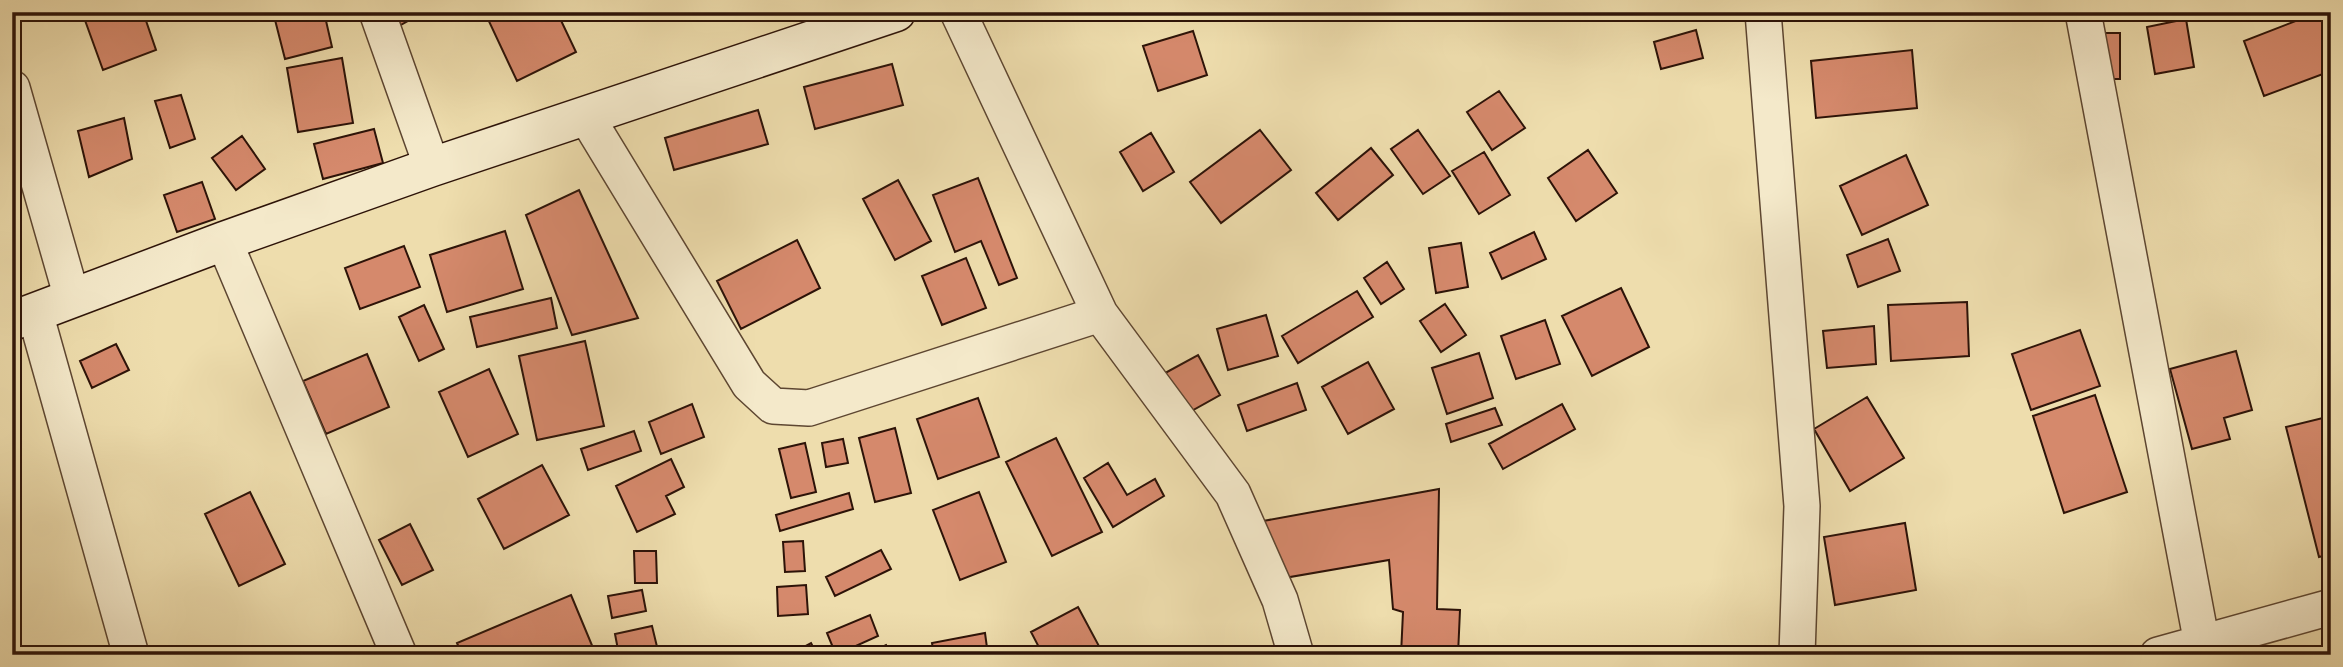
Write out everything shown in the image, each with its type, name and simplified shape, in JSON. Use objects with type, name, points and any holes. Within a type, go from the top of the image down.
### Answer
[{"type":"main road","points":[[24,317],[224,241],[432,167],[896,12]]},
{"type":"street","points":[[377,12],[432,167]]},
{"type":"street","points":[[958,12],[1100,314],[1233,494],[1280,600],[1296,655]]},
{"type":"street","points":[[1763,12],[1802,506],[1797,655]]},
{"type":"street","points":[[2083,12],[2202,644]]},
{"type":"street","points":[[12,88],[72,298]]},
{"type":"street","points":[[586,116],[750,384],[773,406],[809,408],[1100,314]]},
{"type":"street","points":[[224,241],[399,655]]},
{"type":"street","points":[[24,317],[131,655]]},
{"type":"street","points":[[2158,655],[2331,607]]},
{"type":"building","points":[[82,12],[143,12],[156,50],[103,70]]},
{"type":"building","points":[[273,12],[324,12],[332,47],[285,59]]},
{"type":"building","points":[[392,12],[424,12],[397,27]]},
{"type":"building","points":[[491,12],[557,12],[576,52],[517,81],[486,15]]},
{"type":"building","points":[[2319,12],[2331,12],[2331,71],[2264,96],[2244,41]]},
{"type":"building","points":[[2186,19],[2194,67],[2155,74],[2147,27]]},
{"type":"building","points":[[1696,30],[1703,58],[1661,69],[1654,42]]},
{"type":"building","points":[[1193,31],[1207,75],[1158,91],[1143,46]]},
{"type":"building","points":[[2093,33],[2120,33],[2120,79],[2093,79]]},
{"type":"building","points":[[1912,50],[1917,108],[1816,118],[1811,61]]},
{"type":"building","points":[[342,58],[353,123],[298,132],[287,68]]},
{"type":"building","points":[[892,64],[903,105],[815,129],[804,87]]},
{"type":"building","points":[[1499,91],[1525,128],[1492,150],[1467,112]]},
{"type":"building","points":[[181,95],[195,139],[170,148],[155,101]]},
{"type":"building","points":[[758,110],[768,144],[674,170],[665,138]]},
{"type":"building","points":[[124,118],[132,159],[89,177],[78,131]]},
{"type":"building","points":[[374,129],[383,163],[323,179],[314,144]]},
{"type":"building","points":[[1260,130],[1291,170],[1221,223],[1190,182]]},
{"type":"building","points":[[1418,130],[1450,176],[1423,194],[1391,149]]},
{"type":"building","points":[[1151,133],[1174,172],[1143,191],[1120,152]]},
{"type":"building","points":[[242,136],[265,169],[236,190],[212,158]]},
{"type":"building","points":[[1371,148],[1393,175],[1338,220],[1316,193]]},
{"type":"building","points":[[1588,150],[1617,193],[1576,221],[1548,178]]},
{"type":"building","points":[[1484,152],[1510,195],[1479,214],[1452,171]]},
{"type":"building","points":[[1906,155],[1928,205],[1862,235],[1840,186]]},
{"type":"building","points":[[978,178],[1017,278],[999,285],[981,241],[955,252],[933,195]]},
{"type":"building","points":[[898,180],[931,241],[895,260],[863,199]]},
{"type":"building","points":[[202,182],[215,219],[177,232],[164,195]]},
{"type":"building","points":[[579,190],[638,318],[572,335],[526,215]]},
{"type":"building","points":[[505,231],[523,289],[447,312],[430,255]]},
{"type":"building","points":[[1534,232],[1546,259],[1502,279],[1490,253]]},
{"type":"building","points":[[1888,239],[1900,271],[1858,287],[1847,255]]},
{"type":"building","points":[[797,240],[820,288],[741,329],[717,281]]},
{"type":"building","points":[[1461,243],[1468,287],[1436,293],[1429,248]]},
{"type":"building","points":[[404,246],[420,287],[360,309],[345,268]]},
{"type":"building","points":[[966,258],[986,308],[942,325],[922,276]]},
{"type":"building","points":[[1387,262],[1404,289],[1381,304],[1364,278]]},
{"type":"building","points":[[1621,288],[1649,347],[1592,376],[1562,316]]},
{"type":"building","points":[[1357,291],[1373,317],[1298,363],[1282,336]]},
{"type":"building","points":[[551,298],[557,328],[477,347],[470,317]]},
{"type":"building","points":[[1967,302],[1969,356],[1891,361],[1888,305]]},
{"type":"building","points":[[1445,304],[1466,335],[1441,352],[1420,321]]},
{"type":"building","points":[[424,305],[444,349],[419,361],[399,317]]},
{"type":"building","points":[[1266,315],[1278,356],[1228,370],[1217,329]]},
{"type":"building","points":[[1545,320],[1560,364],[1516,379],[1501,336]]},
{"type":"building","points":[[1874,326],[1876,364],[1827,368],[1823,331]]},
{"type":"building","points":[[2080,330],[2100,386],[2031,410],[2012,354]]},
{"type":"building","points":[[585,341],[604,426],[537,440],[519,356]]},
{"type":"building","points":[[116,344],[129,370],[92,388],[80,361]]},
{"type":"building","points":[[2236,351],[2252,410],[2224,418],[2230,439],[2192,449],[2170,369]]},
{"type":"building","points":[[1479,353],[1493,398],[1447,414],[1432,368]]},
{"type":"building","points":[[367,354],[389,407],[326,434],[303,381]]},
{"type":"building","points":[[1198,355],[1220,395],[1179,418],[1156,378]]},
{"type":"building","points":[[1368,362],[1394,409],[1348,434],[1322,387]]},
{"type":"building","points":[[489,369],[518,434],[468,457],[439,392]]},
{"type":"building","points":[[1297,383],[1306,410],[1247,431],[1238,405]]},
{"type":"building","points":[[2095,395],[2127,492],[2064,513],[2033,416]]},
{"type":"building","points":[[1867,397],[1904,458],[1850,491],[1814,429]]},
{"type":"building","points":[[978,398],[999,457],[938,479],[917,419]]},
{"type":"building","points":[[692,404],[704,437],[661,454],[649,422]]},
{"type":"building","points":[[1562,404],[1575,429],[1503,469],[1489,444]]},
{"type":"building","points":[[1495,408],[1502,425],[1451,442],[1446,424]]},
{"type":"building","points":[[2331,416],[2331,554],[2319,557],[2286,427]]},
{"type":"building","points":[[895,428],[911,493],[875,502],[859,438]]},
{"type":"building","points":[[634,431],[641,451],[588,470],[581,449]]},
{"type":"building","points":[[1056,438],[1102,532],[1052,556],[1006,462]]},
{"type":"building","points":[[843,439],[848,463],[826,467],[822,443]]},
{"type":"building","points":[[805,443],[816,492],[791,498],[779,449]]},
{"type":"building","points":[[671,459],[684,487],[666,496],[675,514],[637,532],[616,486]]},
{"type":"building","points":[[1108,463],[1127,495],[1155,479],[1164,496],[1113,527],[1084,478]]},
{"type":"building","points":[[542,465],[569,515],[504,549],[478,499]]},
{"type":"building","points":[[1439,489],[1437,609],[1460,610],[1458,655],[1401,655],[1403,612],[1393,609],[1389,560],[1284,578],[1263,521]]},
{"type":"building","points":[[250,492],[285,564],[239,586],[205,514]]},
{"type":"building","points":[[979,492],[1006,562],[960,580],[933,510]]},
{"type":"building","points":[[849,493],[853,509],[780,531],[776,515]]},
{"type":"building","points":[[1905,523],[1916,590],[1835,605],[1824,537]]},
{"type":"building","points":[[410,524],[433,570],[402,585],[379,540]]},
{"type":"building","points":[[803,541],[805,571],[785,572],[783,542]]},
{"type":"building","points":[[881,550],[891,569],[835,596],[826,577]]},
{"type":"building","points":[[634,551],[656,551],[657,583],[635,583]]},
{"type":"building","points":[[806,585],[808,614],[778,616],[777,587]]},
{"type":"building","points":[[642,590],[646,611],[612,618],[608,596]]},
{"type":"building","points":[[571,595],[596,655],[462,655],[457,643]]},
{"type":"building","points":[[1078,607],[1100,648],[1087,655],[1043,655],[1031,632]]},
{"type":"building","points":[[870,615],[878,636],[836,655],[827,633]]},
{"type":"building","points":[[652,626],[659,655],[619,655],[615,634]]},
{"type":"building","points":[[985,633],[988,655],[934,655],[932,643]]},
{"type":"building","points":[[811,643],[817,655],[789,655]]},
{"type":"building","points":[[886,645],[891,655],[866,655]]}]
